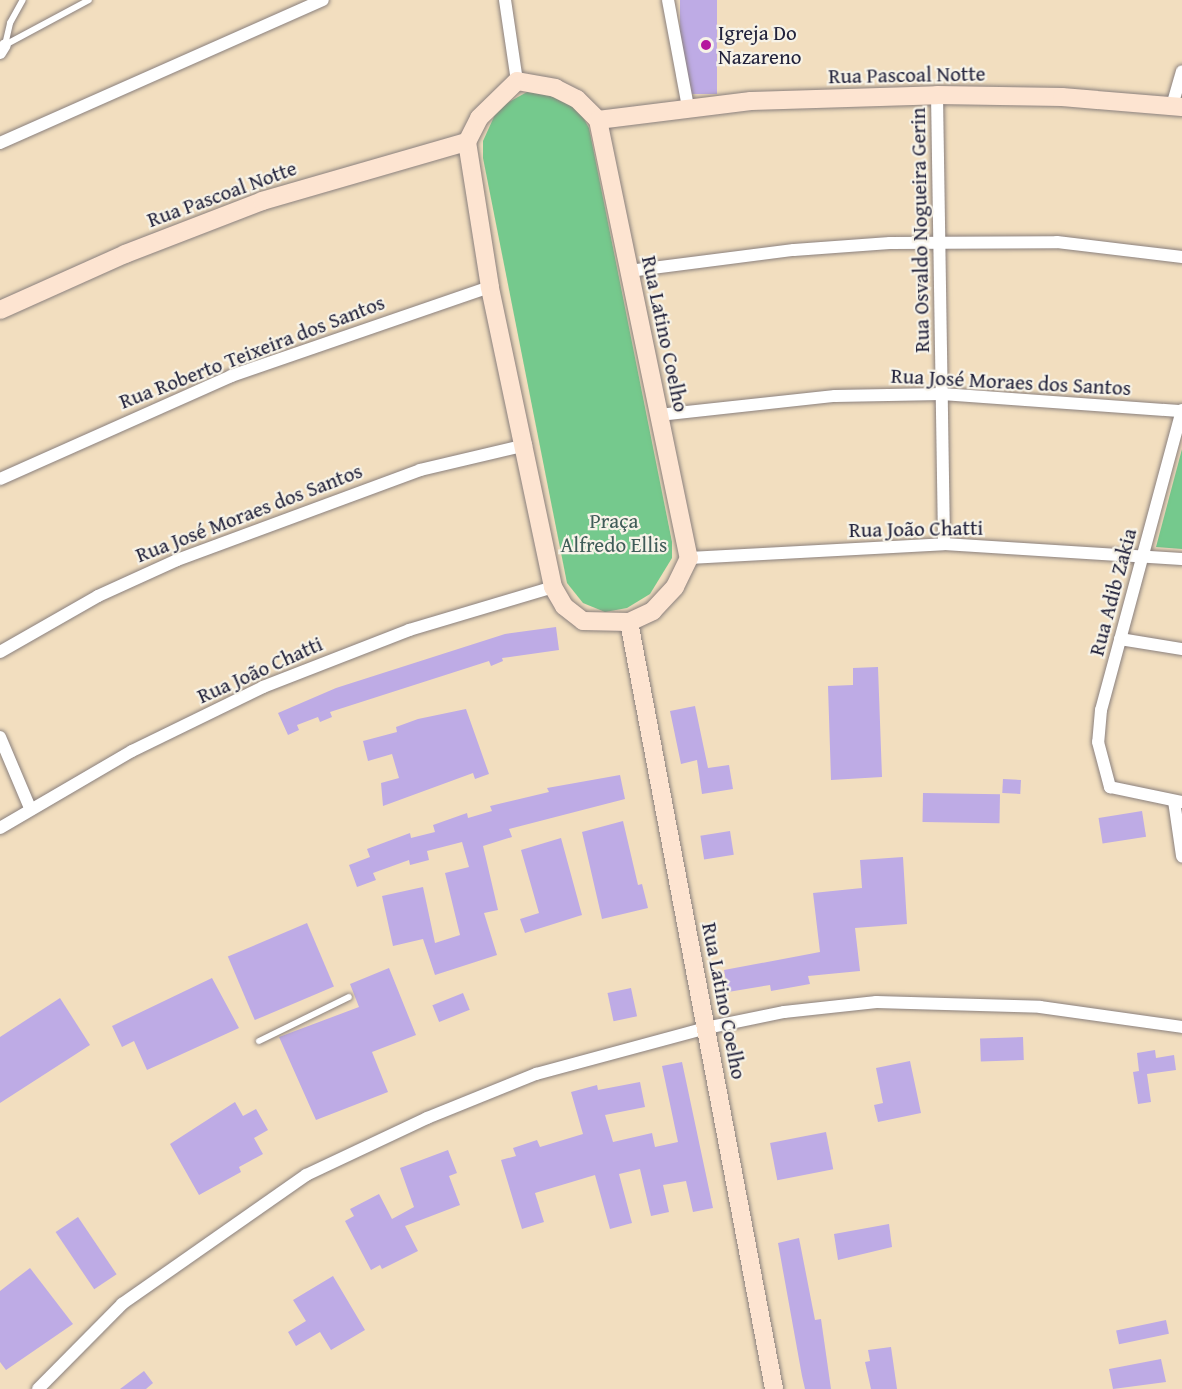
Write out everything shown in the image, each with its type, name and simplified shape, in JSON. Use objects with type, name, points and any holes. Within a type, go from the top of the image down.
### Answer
[{"type":"street","points":[[0,143],[323,0]]},
{"type":"street","points":[[505,0],[517,81]]},
{"type":"street","points":[[668,0],[688,107]]},
{"type":"street","points":[[1177,106],[1182,71]]},
{"type":"street","points":[[517,81],[555,88],[577,99],[598,120]]},
{"type":"street","points":[[517,81],[479,118],[467,142],[490,287],[526,445],[553,587],[564,606],[583,621],[629,622],[652,611],[668,595],[689,558]]},
{"type":"street","name":"Rua Pascoal Notte","points":[[598,120],[688,107],[937,94],[1062,97],[1177,106]]},
{"type":"street","name":"Rua Osvaldo Nogueira Gerin","points":[[937,94],[944,544]]},
{"type":"street","name":"Rua Latino Coelho","points":[[598,120],[689,558]]},
{"type":"street","name":"Rua Pascoal Notte","points":[[0,310],[125,254],[262,201],[467,142]]},
{"type":"street","points":[[629,271],[848,244],[1057,243],[1182,257]]},
{"type":"street","name":"Rua Roberto Teixeira dos Santos","points":[[0,479],[231,376],[490,287]]},
{"type":"street","name":"Rua José Moraes dos Santos","points":[[659,414],[835,396],[942,394],[1182,410]]},
{"type":"street","name":"Rua Adib Zakia","points":[[1178,802],[1108,785],[1098,742],[1101,710],[1182,410]]},
{"type":"street","name":"Rua José Moraes dos Santos","points":[[0,652],[98,596],[177,560],[420,470],[526,445]]},
{"type":"street","name":"Rua João Chatti","points":[[689,558],[944,544],[1182,559]]},
{"type":"street","name":"Rua João Chatti","points":[[0,828],[30,808],[132,751],[263,687],[409,630],[553,587]]},
{"type":"street","name":"Rua Latino Coelho","points":[[629,622],[774,1389]]},
{"type":"street","points":[[1120,639],[1182,649]]},
{"type":"street","points":[[0,737],[30,808]]},
{"type":"street","points":[[1178,802],[1182,856]]},
{"type":"street","points":[[38,1389],[122,1304],[306,1174],[427,1118],[536,1074],[706,1028],[784,1012],[876,1002],[1040,1007],[1182,1027]]},
{"type":"lane","points":[[2,49],[10,23],[23,0]]},
{"type":"lane","points":[[2,49],[89,0]]},
{"type":"lane","points":[[259,1041],[349,997]]},
{"type":"green space","name":"Praça Alfredo Ellis","points":[[544,89],[579,110],[589,128],[672,542],[672,558],[650,594],[627,608],[605,612],[583,603],[567,583],[483,158],[483,141],[498,108],[527,92]]},
{"type":"green space","points":[[1182,449],[1182,549],[1156,547]]},
{"type":"building","name":"Igreja Do Nazareno","points":[[680,0],[717,0],[717,94],[680,94]]},
{"type":"building","points":[[556,627],[559,650],[502,658],[503,661],[491,666],[489,661],[330,712],[332,717],[320,722],[318,717],[297,725],[299,730],[288,735],[278,713],[336,688],[505,634]]},
{"type":"building","points":[[878,667],[882,777],[831,780],[828,686],[853,685],[853,668]]},
{"type":"building","points":[[695,706],[708,768],[729,765],[733,789],[702,794],[697,760],[681,764],[670,711]]},
{"type":"building","points":[[466,709],[489,774],[475,779],[473,773],[383,806],[381,783],[399,778],[392,754],[368,761],[363,741],[397,732],[396,727],[418,719]]},
{"type":"building","points":[[620,775],[625,799],[509,829],[512,837],[483,846],[498,910],[484,913],[497,955],[435,975],[423,939],[393,946],[382,896],[423,887],[435,943],[460,935],[445,873],[469,867],[462,842],[427,851],[429,860],[410,865],[409,860],[373,873],[376,880],[357,887],[349,865],[370,857],[367,849],[410,833],[411,838],[435,832],[433,825],[467,813],[468,818],[492,811],[490,806],[549,792],[547,788]]},
{"type":"building","points":[[1003,779],[1021,780],[1020,794],[1002,793]]},
{"type":"building","points":[[923,793],[1000,794],[999,823],[922,822]]},
{"type":"building","points":[[1142,811],[1146,837],[1103,844],[1099,818]]},
{"type":"building","points":[[623,821],[638,885],[642,884],[648,908],[602,919],[582,832]]},
{"type":"building","points":[[730,831],[734,855],[704,859],[700,836]]},
{"type":"building","points":[[561,838],[582,915],[525,933],[520,919],[539,913],[521,850]]},
{"type":"building","points":[[903,857],[907,924],[855,928],[860,971],[808,976],[810,984],[771,991],[770,985],[728,992],[724,970],[820,952],[813,893],[862,888],[860,860]]},
{"type":"building","points":[[307,923],[334,987],[255,1020],[228,957]]},
{"type":"building","points":[[389,968],[416,1035],[372,1052],[388,1092],[316,1120],[279,1037],[359,1007],[350,984]]},
{"type":"building","points":[[212,978],[239,1028],[147,1070],[134,1041],[122,1047],[112,1026]]},
{"type":"building","points":[[631,988],[637,1016],[614,1021],[608,993]]},
{"type":"building","points":[[463,993],[470,1010],[439,1022],[432,1005]]},
{"type":"building","points":[[60,998],[90,1045],[0,1103],[0,1037]]},
{"type":"building","points":[[1023,1037],[1024,1060],[981,1061],[980,1039]]},
{"type":"building","points":[[1155,1050],[1156,1058],[1174,1055],[1176,1070],[1147,1074],[1151,1102],[1138,1104],[1133,1072],[1139,1071],[1137,1053]]},
{"type":"building","points":[[910,1061],[921,1113],[878,1122],[874,1105],[883,1103],[876,1068]]},
{"type":"building","points":[[682,1062],[713,1208],[693,1212],[686,1181],[663,1185],[669,1212],[651,1216],[640,1169],[619,1174],[632,1223],[610,1229],[595,1175],[535,1193],[544,1222],[522,1229],[501,1160],[516,1156],[513,1148],[537,1140],[540,1147],[583,1134],[571,1092],[597,1085],[598,1090],[640,1082],[645,1107],[605,1115],[613,1142],[652,1133],[655,1147],[678,1142],[662,1066]]},
{"type":"building","points":[[235,1102],[243,1116],[256,1109],[268,1130],[254,1138],[263,1154],[239,1167],[241,1172],[199,1195],[170,1144]]},
{"type":"building","points":[[826,1132],[833,1169],[777,1180],[770,1143]]},
{"type":"building","points":[[448,1150],[457,1173],[449,1176],[460,1205],[405,1226],[418,1251],[382,1269],[380,1265],[371,1270],[345,1221],[354,1216],[350,1209],[379,1194],[392,1219],[414,1207],[400,1168]]},
{"type":"building","points":[[78,1217],[117,1274],[94,1289],[56,1232]]},
{"type":"building","points":[[889,1224],[892,1247],[838,1260],[834,1234]]},
{"type":"building","points":[[799,1238],[815,1320],[821,1319],[831,1389],[805,1389],[802,1376],[778,1243]]},
{"type":"building","points":[[30,1268],[73,1324],[6,1370],[0,1362],[0,1291]]},
{"type":"building","points":[[333,1276],[365,1330],[331,1350],[320,1332],[296,1346],[288,1332],[306,1321],[293,1300]]},
{"type":"building","points":[[1166,1320],[1169,1334],[1119,1344],[1116,1331]]},
{"type":"building","points":[[891,1347],[897,1389],[871,1389],[865,1362],[870,1361],[868,1350]]},
{"type":"building","points":[[1161,1359],[1166,1382],[1113,1389],[1109,1369]]},
{"type":"building","points":[[144,1371],[153,1383],[146,1389],[120,1389]]},
{"type":"place","name":"Igreja Do Nazareno","points":[[706,45]]}]
